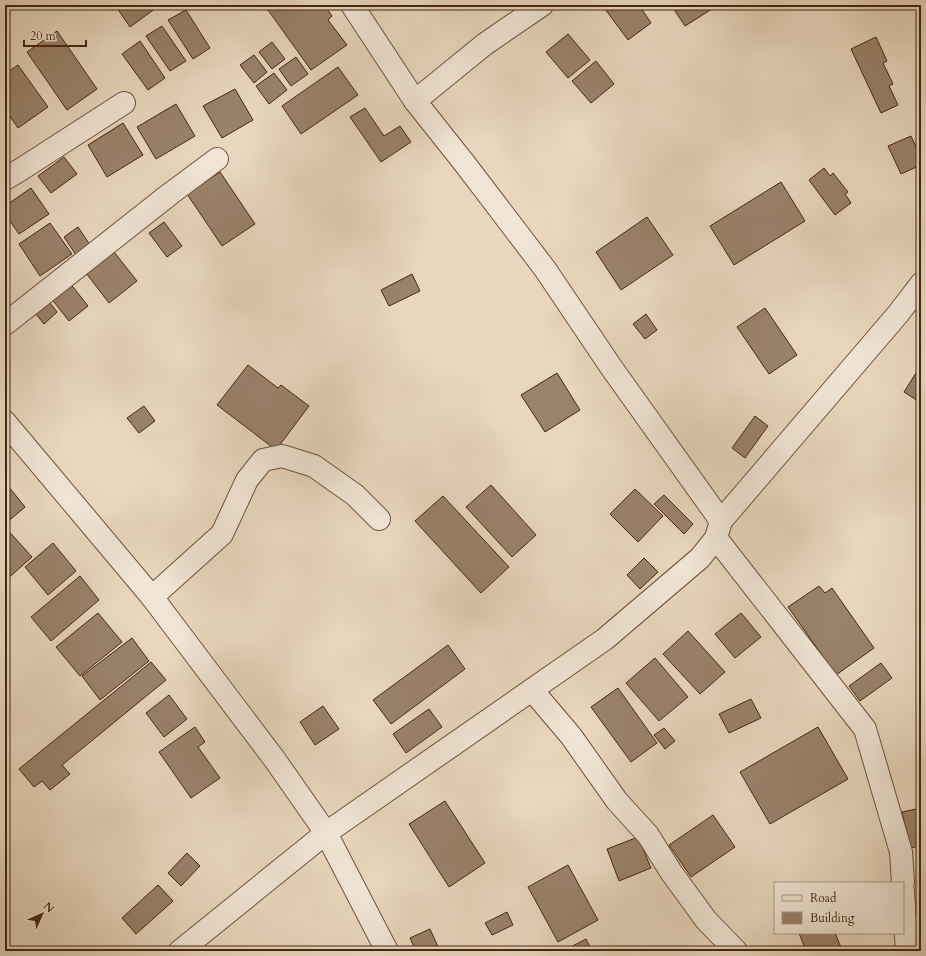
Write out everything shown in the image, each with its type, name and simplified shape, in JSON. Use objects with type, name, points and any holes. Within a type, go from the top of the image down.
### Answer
[{"type":"street","points":[[352,5],[415,101],[545,269],[719,529],[865,729],[901,852],[902,882]]},
{"type":"street","points":[[415,101],[485,44],[542,5]]},
{"type":"street","points":[[5,179],[124,103]]},
{"type":"street","points":[[5,324],[170,194],[217,159]]},
{"type":"street","points":[[180,951],[326,834],[605,639],[700,558],[719,529],[898,314],[921,284]]},
{"type":"street","points":[[5,422],[152,597],[275,760],[326,834],[387,951]]},
{"type":"street","points":[[152,597],[222,534],[247,480],[263,460],[282,456],[314,466],[355,495],[379,518]]},
{"type":"street","points":[[532,690],[571,736],[617,801],[648,835],[706,920],[736,951]]},
{"type":"street","points":[[904,906],[907,951]]},
{"type":"building","points":[[115,5],[160,5],[130,27]]},
{"type":"building","points":[[276,5],[324,5],[332,16],[328,20],[347,45],[311,70],[268,10]]},
{"type":"building","points":[[602,5],[645,5],[641,8],[651,23],[628,40]]},
{"type":"building","points":[[671,5],[710,5],[712,9],[685,26]]},
{"type":"building","points":[[186,10],[210,48],[193,59],[168,20]]},
{"type":"building","points":[[162,26],[186,61],[170,71],[146,36]]},
{"type":"building","points":[[57,31],[97,89],[67,110],[27,52]]},
{"type":"building","points":[[568,34],[590,60],[568,78],[546,52]]},
{"type":"building","points":[[876,37],[887,61],[883,63],[893,84],[889,86],[898,105],[881,113],[851,49]]},
{"type":"building","points":[[140,41],[165,78],[148,90],[122,54]]},
{"type":"building","points":[[272,42],[285,59],[272,69],[259,52]]},
{"type":"building","points":[[254,55],[267,72],[254,83],[240,65]]},
{"type":"building","points":[[296,57],[308,74],[291,86],[279,69]]},
{"type":"building","points":[[596,61],[614,84],[591,103],[572,81]]},
{"type":"building","points":[[18,65],[48,107],[18,128],[5,109],[5,74]]},
{"type":"building","points":[[338,67],[358,95],[301,134],[282,106]]},
{"type":"building","points":[[274,73],[287,90],[269,104],[256,86]]},
{"type":"building","points":[[235,89],[253,120],[222,138],[203,106]]},
{"type":"building","points":[[176,104],[195,136],[156,159],[137,127]]},
{"type":"building","points":[[365,108],[384,136],[400,126],[411,142],[381,162],[350,117]]},
{"type":"building","points":[[123,123],[143,155],[107,177],[88,145]]},
{"type":"building","points":[[911,136],[921,158],[921,165],[901,174],[888,146]]},
{"type":"building","points":[[64,157],[77,174],[51,193],[38,176]]},
{"type":"building","points":[[824,168],[830,176],[833,173],[848,192],[845,194],[851,203],[835,215],[809,180]]},
{"type":"building","points":[[220,172],[255,224],[222,246],[187,194]]},
{"type":"building","points":[[781,182],[805,221],[734,265],[710,226]]},
{"type":"building","points":[[31,188],[49,214],[19,234],[5,214],[5,206]]},
{"type":"building","points":[[647,217],[673,255],[621,290],[596,252]]},
{"type":"building","points":[[164,222],[182,246],[167,257],[149,233]]},
{"type":"building","points":[[50,223],[72,254],[40,276],[19,244]]},
{"type":"building","points":[[78,227],[90,245],[76,255],[64,237]]},
{"type":"building","points":[[114,252],[137,281],[109,303],[86,273]]},
{"type":"building","points":[[412,274],[420,291],[389,306],[381,290]]},
{"type":"building","points":[[66,278],[88,306],[69,321],[47,293]]},
{"type":"building","points":[[45,297],[57,312],[44,324],[31,308]]},
{"type":"building","points":[[765,308],[797,355],[769,374],[737,327]]},
{"type":"building","points":[[646,314],[657,330],[645,339],[633,324]]},
{"type":"building","points":[[248,365],[278,388],[281,385],[309,406],[276,450],[217,405]]},
{"type":"building","points":[[921,365],[921,403],[904,392]]},
{"type":"building","points":[[557,373],[580,410],[545,432],[521,395]]},
{"type":"building","points":[[144,406],[155,421],[139,433],[127,418]]},
{"type":"building","points":[[755,416],[768,426],[745,458],[732,448]]},
{"type":"building","points":[[5,482],[25,507],[5,524]]},
{"type":"building","points":[[491,485],[536,535],[512,557],[466,507]]},
{"type":"building","points":[[635,489],[663,516],[638,542],[610,514]]},
{"type":"building","points":[[664,495],[693,524],[684,534],[654,504]]},
{"type":"building","points":[[443,496],[509,567],[481,593],[415,521]]},
{"type":"building","points":[[5,527],[32,557],[5,581]]},
{"type":"building","points":[[53,543],[76,571],[48,595],[25,567]]},
{"type":"building","points":[[644,558],[658,572],[640,589],[627,575]]},
{"type":"building","points":[[80,576],[99,600],[51,641],[31,617]]},
{"type":"building","points":[[819,586],[825,593],[832,588],[874,648],[836,675],[788,607]]},
{"type":"building","points":[[98,613],[122,642],[80,676],[56,647]]},
{"type":"building","points":[[741,613],[761,637],[735,658],[715,634]]},
{"type":"building","points":[[688,631],[725,672],[700,694],[663,654]]},
{"type":"building","points":[[132,638],[149,661],[100,700],[82,676]]},
{"type":"building","points":[[448,645],[465,669],[391,724],[373,700]]},
{"type":"building","points":[[655,658],[688,697],[659,721],[626,683]]},
{"type":"building","points":[[151,662],[166,680],[62,765],[70,774],[50,790],[42,781],[34,787],[19,769]]},
{"type":"building","points":[[881,663],[892,678],[860,701],[849,686]]},
{"type":"building","points":[[618,688],[657,743],[631,762],[591,707]]},
{"type":"building","points":[[169,695],[187,719],[164,737],[146,713]]},
{"type":"building","points":[[751,699],[761,718],[729,733],[719,714]]},
{"type":"building","points":[[323,706],[339,729],[315,745],[300,722]]},
{"type":"building","points":[[429,709],[442,727],[406,753],[393,734]]},
{"type":"building","points":[[195,727],[205,742],[198,747],[220,778],[191,798],[159,752]]},
{"type":"building","points":[[818,727],[848,779],[770,824],[740,772]]},
{"type":"building","points":[[664,728],[675,741],[665,749],[654,735]]},
{"type":"building","points":[[445,801],[485,863],[449,887],[409,824]]},
{"type":"building","points":[[921,808],[921,846],[910,848],[902,812]]},
{"type":"building","points":[[713,815],[735,847],[691,877],[669,845]]},
{"type":"building","points":[[638,837],[651,868],[619,881],[607,849]]},
{"type":"building","points":[[187,853],[200,866],[181,886],[168,873]]},
{"type":"building","points":[[568,865],[598,920],[558,942],[528,887]]},
{"type":"building","points":[[158,885],[173,901],[136,934],[122,918]]},
{"type":"building","points":[[507,912],[513,925],[492,935],[485,923]]},
{"type":"building","points":[[430,929],[440,951],[416,951],[410,938]]},
{"type":"building","points":[[799,934],[835,934],[842,950],[806,951]]},
{"type":"building","points":[[586,939],[592,951],[563,951]]},
{"type":"building","points":[[684,946],[686,951],[665,951]]}]
